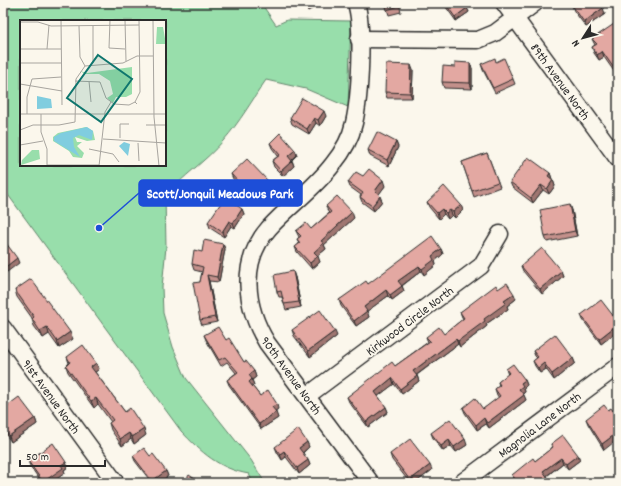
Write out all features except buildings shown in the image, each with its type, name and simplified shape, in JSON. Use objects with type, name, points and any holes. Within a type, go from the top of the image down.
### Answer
[{"type":"street","name":"90th Avenue North","points":[[356,3],[359,40],[357,106],[353,125],[334,164],[268,229],[257,248],[249,266],[250,307],[256,326],[267,343],[371,483]]},
{"type":"street","name":"89th Avenue North","points":[[504,3],[618,159]]},
{"type":"street","points":[[359,40],[478,40],[496,32],[535,3]]},
{"type":"street","name":"Kirkwood Circle North","points":[[307,396],[481,266],[500,234]]},
{"type":"street","name":"91st Avenue North","points":[[3,328],[110,481]]},
{"type":"street","name":"Magnolia Lane North","points":[[461,483],[618,366]]},
{"type":"green space","points":[[3,3],[261,3],[276,25],[287,20],[351,21],[348,107],[306,89],[266,80],[240,119],[223,141],[165,196],[166,247],[162,287],[163,313],[173,347],[186,378],[251,460],[265,483],[253,483],[249,474],[238,472],[220,464],[203,453],[181,431],[3,188]]},
{"type":"place","name":"Scott/Jonquil Meadows Park","points":[[99,228]]}]
